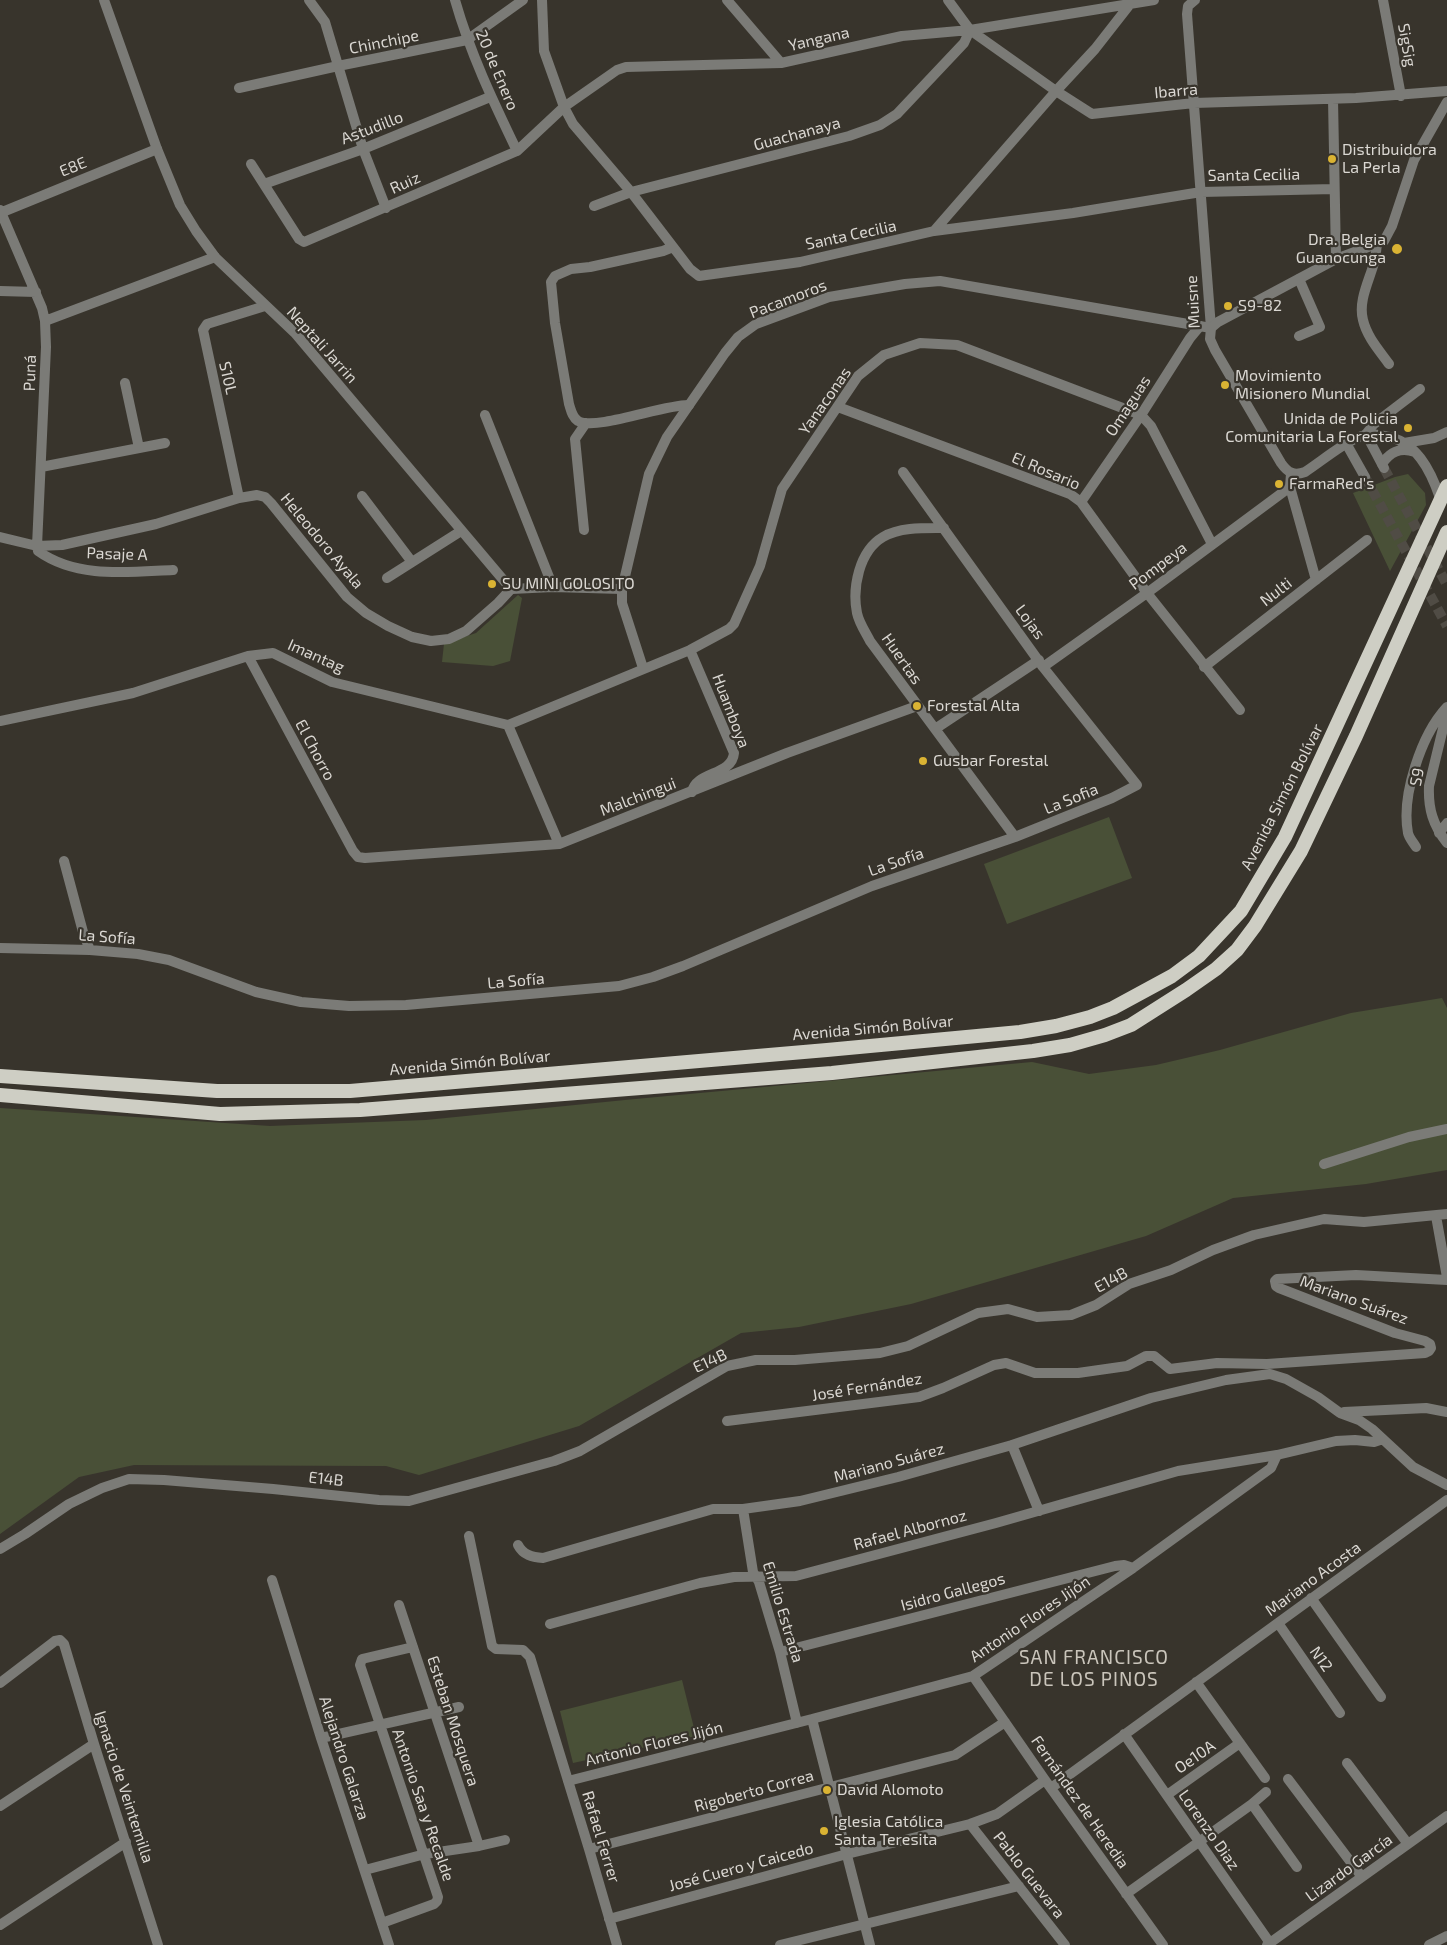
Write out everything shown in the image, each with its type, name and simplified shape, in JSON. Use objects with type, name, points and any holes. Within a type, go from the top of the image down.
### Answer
[{"type":"highway","name":"Avenida Simón Bolívar","points":[[0,1076],[217,1091],[350,1090],[1020,1032],[1081,1020],[1113,1008],[1172,976],[1198,956],[1241,911],[1285,837],[1444,492]]},
{"type":"highway","points":[[0,1095],[220,1114],[360,1110],[832,1073],[1033,1051],[1070,1045],[1105,1035],[1131,1024],[1216,969],[1236,950],[1255,926],[1301,851],[1356,736],[1447,532]]},
{"type":"street","name":"Neptali Jarrin","points":[[104,0],[157,149],[180,205],[196,232],[215,257],[295,333],[511,589]]},
{"type":"street","points":[[309,0],[325,22],[363,149],[386,208]]},
{"type":"street","name":"20 de Enero","points":[[455,0],[467,40],[490,97],[517,151]]},
{"type":"street","name":"Chinchipe","points":[[239,88],[467,40],[522,0]]},
{"type":"street","name":"Santa Cecilia","points":[[542,0],[544,51],[564,108],[572,124],[631,192],[690,268],[699,276],[800,262],[934,231],[1073,213],[1201,192],[1334,189]]},
{"type":"street","points":[[727,0],[781,63]]},
{"type":"street","name":"Ibarra","points":[[948,0],[970,30],[1092,114],[1194,103],[1401,96],[1447,91]]},
{"type":"street","name":"Yangana","points":[[517,151],[564,108],[617,70],[626,67],[781,63],[902,36],[970,30],[1131,2],[1154,0]]},
{"type":"street","name":"Muisne","points":[[1195,0],[1188,6],[1187,14],[1201,192],[1205,327],[1220,358],[1281,463],[1291,474]]},
{"type":"street","name":"SigSig","points":[[1383,0],[1401,96]]},
{"type":"street","points":[[934,231],[1095,48],[1131,2]]},
{"type":"street","name":"Guachanaya","points":[[594,206],[631,192],[849,136],[880,125],[897,114],[964,43],[970,30]]},
{"type":"street","name":"Astudillo","points":[[264,184],[363,149],[490,97]]},
{"type":"street","points":[[1333,99],[1336,259]]},
{"type":"street","points":[[1389,364],[1371,340],[1362,320],[1365,288],[1374,262],[1377,244],[1386,238],[1414,160],[1447,102]]},
{"type":"street","name":"E8E","points":[[0,212],[157,149]]},
{"type":"street","name":"Ruiz","points":[[264,184],[299,239],[304,242],[517,151]]},
{"type":"street","points":[[251,164],[264,184]]},
{"type":"street","name":"Puná","points":[[0,212],[36,292],[45,321],[46,347],[37,546]]},
{"type":"street","name":"Omaguas","points":[[1081,502],[1141,415],[1190,338],[1205,327],[1218,322],[1336,259],[1377,244]]},
{"type":"street","points":[[673,247],[663,251],[590,267],[572,269],[555,276],[551,282],[555,323],[569,404],[573,416],[578,421],[586,423],[649,413],[680,405],[689,405]]},
{"type":"street","points":[[45,321],[215,257]]},
{"type":"street","points":[[1298,336],[1320,327],[1299,279]]},
{"type":"street","name":"Pacamoros","points":[[644,668],[622,603],[622,589],[649,474],[667,437],[689,405],[738,337],[756,324],[829,297],[906,284],[940,281],[1205,327]]},
{"type":"street","points":[[0,291],[36,292]]},
{"type":"street","name":"S10L","points":[[240,498],[203,330],[207,324],[265,306]]},
{"type":"street","name":"Yanaconas","points":[[644,668],[690,650],[722,634],[734,624],[760,566],[782,489],[858,376],[884,355],[920,343],[957,345],[1141,415]]},
{"type":"street","points":[[124,383],[140,448]]},
{"type":"street","points":[[1316,580],[1290,486],[1291,474],[1298,475],[1305,472],[1347,444],[1366,434],[1374,424],[1420,389]]},
{"type":"street","name":"El Rosario","points":[[838,407],[1070,494],[1081,502],[1148,593],[1240,710]]},
{"type":"street","points":[[485,415],[553,587]]},
{"type":"street","points":[[1141,415],[1151,426],[1212,544]]},
{"type":"street","points":[[584,530],[575,438],[586,423]]},
{"type":"street","points":[[1404,443],[1434,438],[1447,432]]},
{"type":"street","points":[[1366,434],[1390,436],[1404,443],[1415,452],[1444,492]]},
{"type":"street","points":[[1366,434],[1383,466],[1390,454],[1396,451],[1409,450],[1415,452]]},
{"type":"street","points":[[41,467],[165,442]]},
{"type":"street","points":[[1347,444],[1365,477]]},
{"type":"street","name":"Lojas","points":[[903,472],[1041,664],[1137,785]]},
{"type":"street","name":"Pompeya","points":[[935,730],[1041,664],[1148,593],[1290,486]]},
{"type":"street","name":"Heleodoro Ayala","points":[[0,537],[37,546],[62,545],[124,532],[240,498],[257,495],[265,498],[347,597],[366,613],[412,637],[431,641],[449,639],[466,631],[511,589]]},
{"type":"street","points":[[362,496],[412,562]]},
{"type":"street","name":"Huertas","points":[[944,528],[914,528],[884,536],[874,544],[865,556],[856,584],[857,614],[870,641],[1015,837]]},
{"type":"street","points":[[387,578],[461,531]]},
{"type":"street","name":"Nulti","points":[[1204,666],[1367,540]]},
{"type":"street","name":"Pasaje A","points":[[37,546],[38,551],[47,557],[66,565],[87,570],[126,572],[174,570]]},
{"type":"street","points":[[511,589],[553,587],[622,589]]},
{"type":"street","name":"Huamboya","points":[[690,650],[734,753],[733,760],[728,766],[697,782],[693,786],[692,792]]},
{"type":"street","name":"Imantag","points":[[0,721],[132,693],[248,656],[273,653],[332,682],[508,725]]},
{"type":"street","name":"El Chorro","points":[[248,656],[353,851],[358,856]]},
{"type":"street","points":[[559,844],[508,725],[644,668]]},
{"type":"street","name":"Malchingui","points":[[358,856],[365,858],[559,844],[787,753],[917,706]]},
{"type":"street","points":[[1416,847],[1409,835],[1407,818],[1414,772],[1421,750],[1431,730],[1439,716],[1447,708]]},
{"type":"street","name":"S9","points":[[1447,712],[1429,786],[1430,815],[1447,844]]},
{"type":"street","name":"La Sofia","points":[[1015,837],[1112,798],[1137,785]]},
{"type":"street","points":[[1439,833],[1447,823]]},
{"type":"street","name":"La Sofía","points":[[1,948],[90,950],[138,954],[169,960],[256,992],[300,1002],[349,1006],[406,1005],[619,986],[683,966],[872,886],[1015,837]]},
{"type":"street","points":[[64,861],[83,932],[90,950]]},
{"type":"street","points":[[0,937],[1,948]]},
{"type":"street","points":[[1324,1164],[1408,1137],[1447,1129]]},
{"type":"street","name":"E14B","points":[[0,1549],[69,1504],[102,1488],[129,1479],[274,1489],[379,1500],[409,1501],[432,1496],[554,1461],[580,1451],[727,1366],[756,1360],[795,1360],[880,1353],[908,1346],[978,1313],[1008,1309],[1037,1317],[1071,1315],[1096,1305],[1129,1284],[1171,1270],[1214,1250],[1254,1235],[1324,1219],[1364,1222],[1447,1214]]},
{"type":"street","points":[[1436,1216],[1447,1278]]},
{"type":"street","name":"Mariano Suárez","points":[[518,1545],[529,1556],[543,1558],[714,1510],[743,1509],[800,1501],[1012,1445],[1151,1398],[1268,1369],[1425,1353],[1431,1348],[1430,1344],[1417,1338],[1395,1333],[1279,1288],[1274,1283],[1277,1279],[1356,1275],[1447,1278]]},
{"type":"street","name":"José Fernández","points":[[727,1421],[919,1397],[994,1365],[1006,1363],[1035,1373],[1078,1373],[1126,1366],[1146,1356],[1154,1356],[1170,1368],[1217,1362],[1268,1369],[1318,1397],[1340,1413],[1359,1420],[1383,1439],[1412,1467],[1447,1485]]},
{"type":"street","points":[[1340,1413],[1426,1408],[1447,1412]]},
{"type":"street","points":[[1277,1455],[1336,1441],[1365,1440],[1374,1442],[1383,1439]]},
{"type":"street","points":[[1012,1445],[1039,1511]]},
{"type":"street","name":"Rafael Albornoz","points":[[550,1624],[700,1583],[734,1577],[796,1576],[1039,1511],[1178,1471],[1277,1455]]},
{"type":"street","name":"Antonio Flores Jijón","points":[[568,1781],[973,1676],[1133,1568],[1271,1468],[1277,1455]]},
{"type":"street","name":"Mariano Acosta","points":[[1048,1784],[1124,1734],[1447,1500]]},
{"type":"street","name":"Emilio Estrada","points":[[743,1509],[753,1572],[759,1582],[780,1652],[797,1723]]},
{"type":"street","name":"Rafael Ferrer","points":[[469,1536],[492,1646],[496,1649],[523,1650],[528,1654],[617,1945]]},
{"type":"street","name":"Isidro Gallegos","points":[[780,1652],[1115,1566],[1124,1565],[1133,1568]]},
{"type":"street","name":"Alejandro Galarza","points":[[272,1580],[388,1945]]},
{"type":"street","points":[[1311,1598],[1381,1697]]},
{"type":"street","name":"Esteban Mosquera","points":[[399,1605],[480,1846]]},
{"type":"street","name":"N12","points":[[1278,1623],[1340,1713]]},
{"type":"street","name":"Ignacio de Veintemilla","points":[[0,1683],[55,1641],[60,1640],[64,1644],[126,1842],[154,1943]]},
{"type":"street","name":"Antonio Saa y Recalde","points":[[382,1923],[434,1904],[438,1896],[379,1724],[360,1662],[362,1659],[413,1647]]},
{"type":"street","name":"Fernández de Heredia","points":[[973,1676],[1163,1945]]},
{"type":"street","points":[[1196,1682],[1265,1778]]},
{"type":"street","points":[[321,1738],[459,1707]]},
{"type":"street","points":[[812,1719],[870,1945]]},
{"type":"street","name":"Rigoberto Correa","points":[[589,1849],[955,1755],[1005,1722]]},
{"type":"street","name":"Lorenzo Diaz","points":[[1124,1734],[1268,1944]]},
{"type":"street","name":"Oe10A","points":[[1167,1795],[1240,1743]]},
{"type":"street","points":[[0,1806],[94,1744]]},
{"type":"street","points":[[1347,1763],[1408,1844]]},
{"type":"street","points":[[1288,1779],[1362,1877]]},
{"type":"street","name":"José Cuero y Caicedo","points":[[609,1919],[847,1854],[970,1824],[997,1814],[1048,1784]]},
{"type":"street","points":[[1126,1894],[1266,1792]]},
{"type":"street","points":[[1252,1804],[1297,1867]]},
{"type":"street","name":"Lizardo García","points":[[1268,1944],[1447,1816]]},
{"type":"street","name":"Pablo Guevara","points":[[970,1824],[1065,1945]]},
{"type":"street","points":[[365,1870],[425,1854],[480,1846],[505,1840]]},
{"type":"street","points":[[0,1924],[126,1842]]},
{"type":"street","points":[[780,1945],[1019,1886]]},
{"type":"street","points":[[1429,1945],[1447,1936]]},
{"type":"green space","points":[[1408,474],[1425,493],[1426,505],[1390,571],[1353,493]]},
{"type":"green space","points":[[518,595],[522,598],[510,661],[493,666],[442,662],[444,644],[476,633]]},
{"type":"green space","points":[[1109,817],[1132,878],[1007,924],[984,864]]},
{"type":"green space","points":[[1442,998],[1447,1008],[1447,1170],[1366,1184],[1233,1198],[1146,1236],[911,1304],[799,1327],[741,1333],[579,1426],[419,1475],[386,1466],[134,1465],[79,1477],[0,1534],[0,1108],[270,1126],[426,1120],[1032,1062],[1089,1074],[1156,1065],[1220,1050],[1351,1013]]},
{"type":"green space","points":[[682,1680],[696,1736],[573,1763],[560,1711]]},
{"type":"tunnel","points":[[1384,468],[1447,585]]},
{"type":"tunnel","points":[[1365,477],[1447,626]]},
{"type":"place","name":"Distribuidora La Perla","points":[[1332,159]]},
{"type":"place","name":"Dra. Belgia Guanocunga","points":[[1397,249]]},
{"type":"place","name":"S9-82","points":[[1228,306]]},
{"type":"place","name":"Movimiento Misionero Mundial","points":[[1225,385]]},
{"type":"place","name":"Unida de Policia Comunitaria La Forestal","points":[[1408,428]]},
{"type":"place","name":"FarmaRed's","points":[[1279,484]]},
{"type":"place","name":"SU MINI GOLOSITO","points":[[492,584]]},
{"type":"place","name":"Forestal Alta","points":[[917,706]]},
{"type":"place","name":"Gusbar Forestal","points":[[923,761]]},
{"type":"place","name":"David Alomoto","points":[[827,1790]]},
{"type":"place","name":"Iglesia Católica Santa Teresita","points":[[824,1831]]},
{"type":"district","name":"SAN FRANCISCO DE LOS PINOS","points":[[1094,1669]]}]
